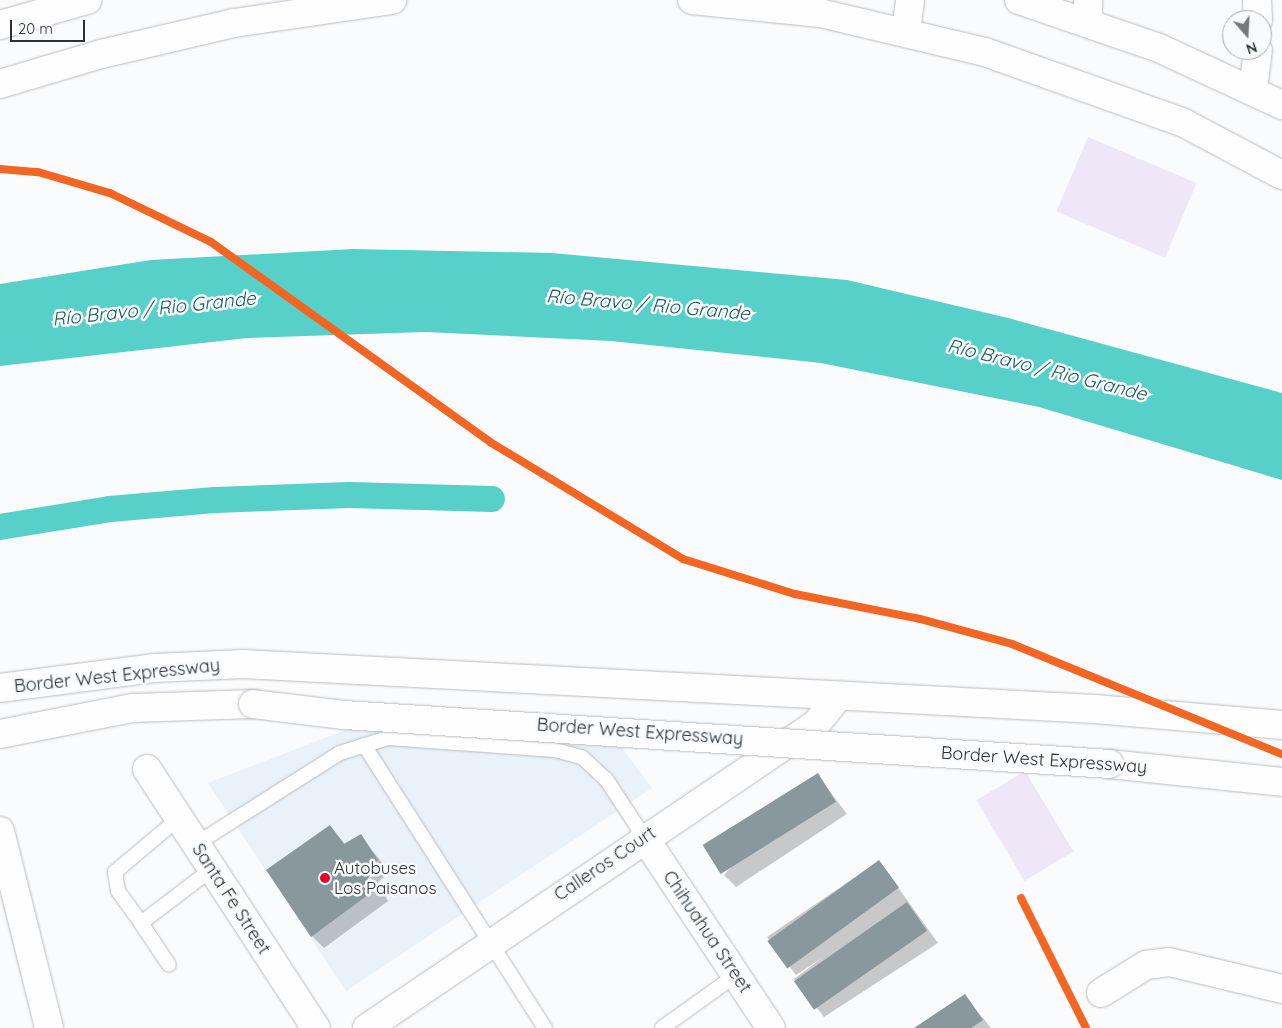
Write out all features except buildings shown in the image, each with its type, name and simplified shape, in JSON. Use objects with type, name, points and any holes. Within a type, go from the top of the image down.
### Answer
[{"type":"main road","points":[[0,25],[87,0]]},
{"type":"main road","points":[[0,84],[101,54],[234,23],[392,0]]},
{"type":"main road","points":[[692,0],[820,13],[906,30],[1056,74],[1184,123],[1282,175]]},
{"type":"main road","points":[[906,30],[910,0]]},
{"type":"main road","points":[[1018,0],[1088,10],[1282,105]]},
{"type":"main road","points":[[1253,90],[1257,60]]},
{"type":"main road","name":"Border West Expressway","points":[[0,688],[154,668],[243,664],[1094,709],[1282,725]]},
{"type":"main road","name":"Calleros Court","points":[[367,1028],[644,837],[816,724],[839,696]]},
{"type":"main road","name":"Border West Expressway","points":[[0,734],[132,708],[253,704],[344,715],[1109,764],[1282,782]]},
{"type":"main road","name":"Santa Fe Street","points":[[147,769],[316,1028]]},
{"type":"main road","points":[[0,831],[51,1026]]},
{"type":"main road","name":"Chihuahua Street","points":[[644,837],[771,1028]]},
{"type":"main road","points":[[1101,993],[1146,965],[1169,962],[1282,989]]},
{"type":"lane","points":[[196,844],[340,753],[388,738],[554,750],[582,757],[606,779],[644,837]]},
{"type":"lane","points":[[364,745],[489,944],[545,1028]]},
{"type":"lane","points":[[169,965],[118,891],[115,872],[178,818]]},
{"type":"lane","points":[[141,923],[212,869]]},
{"type":"lane","points":[[662,1028],[736,975]]},
{"type":"shaded area","points":[[1088,137],[1197,183],[1165,258],[1056,212]]},
{"type":"shaded area","points":[[356,726],[621,747],[652,788],[346,991],[208,783]]},
{"type":"shaded area","points":[[1025,771],[1073,852],[1025,881],[976,800]]},
{"type":"water","name":"Río Bravo / Rio Grande","points":[[353,249],[552,253],[847,280],[1008,318],[1282,393],[1282,480],[1039,407],[821,363],[611,341],[425,332],[247,338],[0,366],[0,284],[151,260]]},
{"type":"waterway","points":[[0,527],[110,509],[215,500],[349,495],[492,499]]},
{"type":"transit line","points":[[0,169],[38,172],[110,193],[211,242],[490,442],[683,559],[795,594],[920,619],[1012,644],[1282,754]]},
{"type":"transit line","points":[[1021,898],[1086,1028]]},
{"type":"place","name":"Autobuses Los Paisanos","points":[[325,878]]}]
